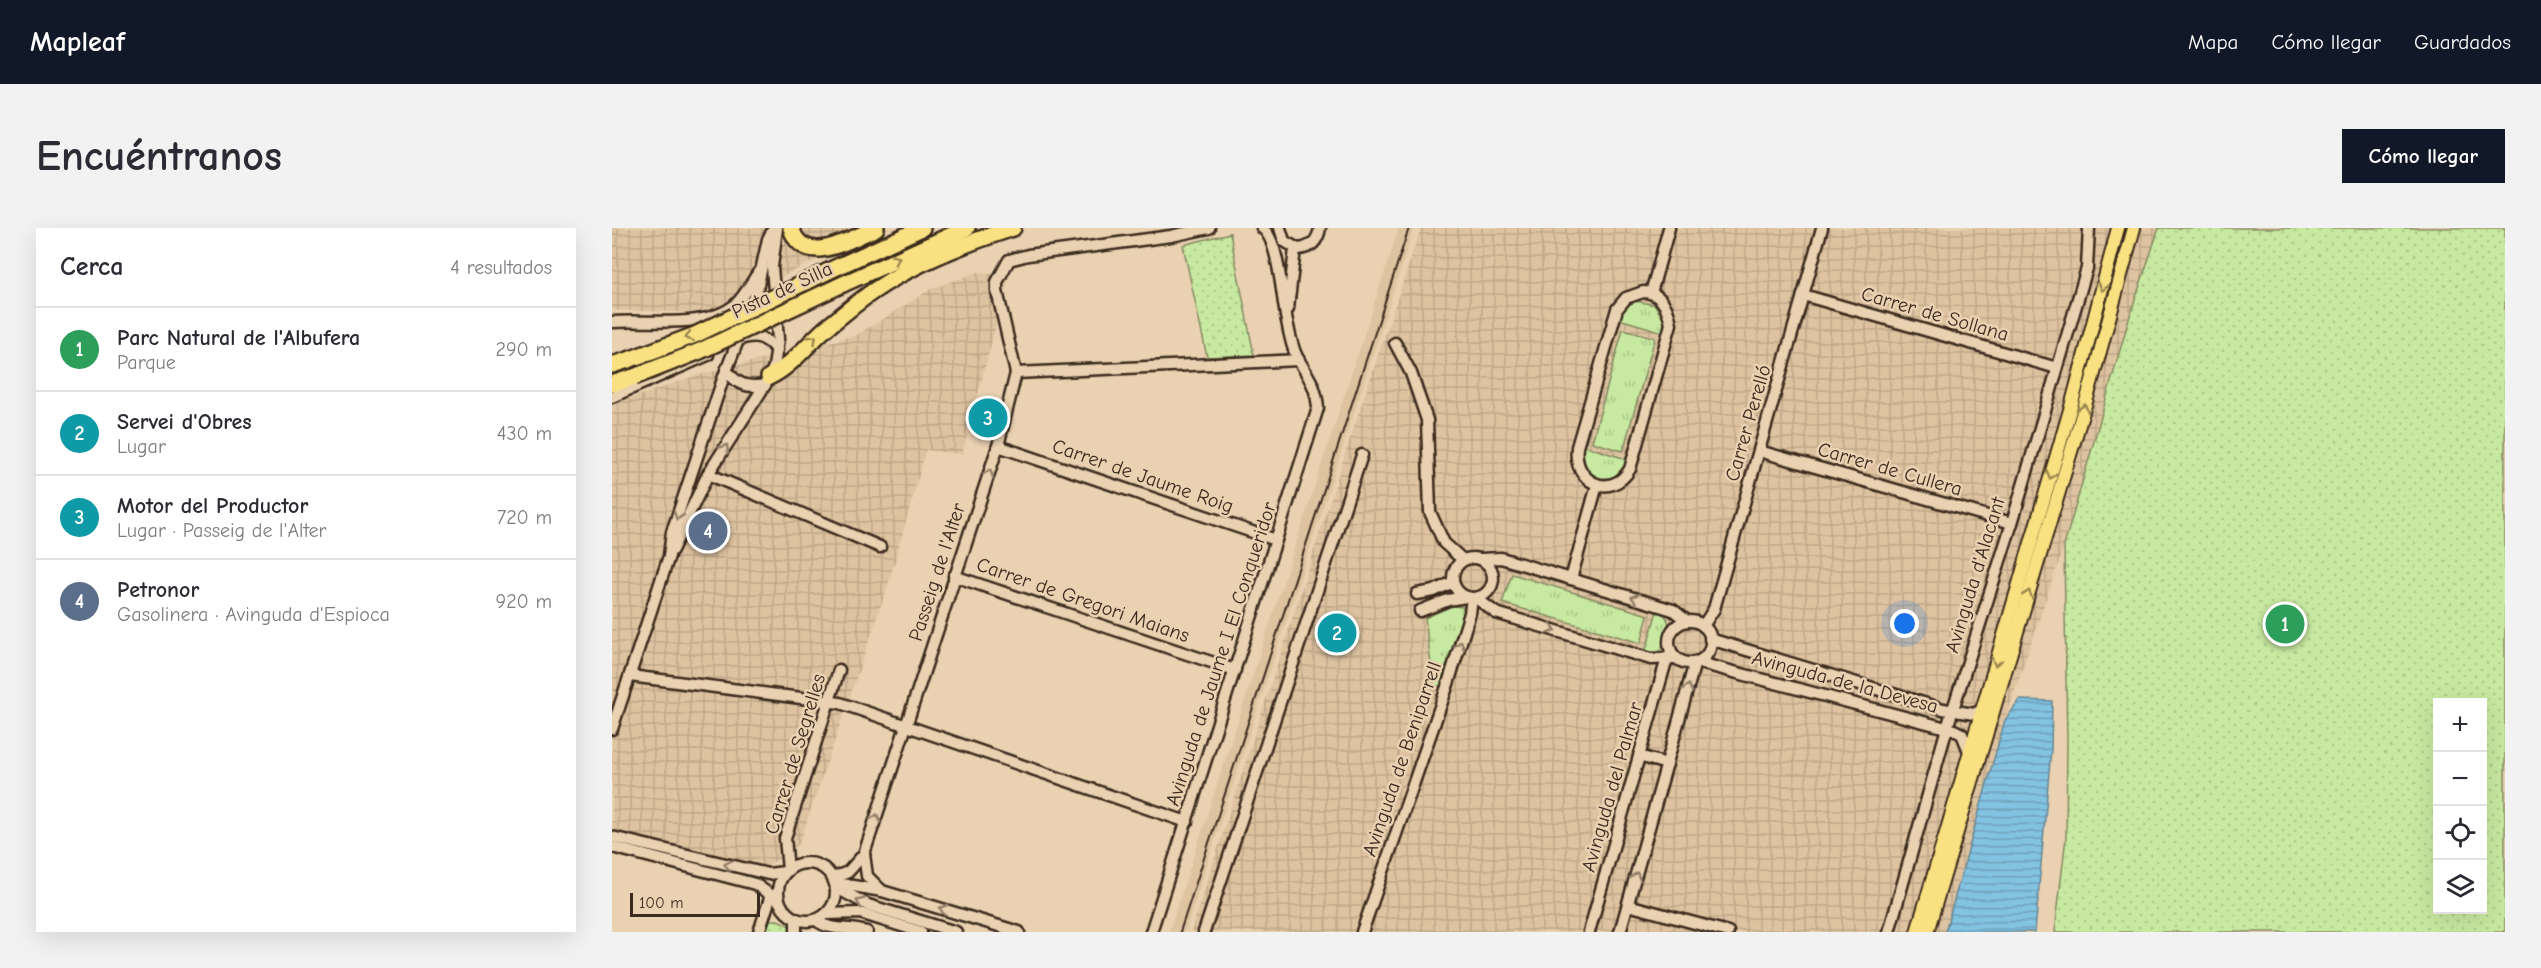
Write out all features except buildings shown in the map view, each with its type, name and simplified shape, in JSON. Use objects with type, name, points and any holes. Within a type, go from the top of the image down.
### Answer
[{"type":"highway","points":[[791,228],[794,237],[805,247],[820,251],[876,228]]},
{"type":"highway","name":"Pista de Silla","points":[[612,364],[695,334],[922,228]]},
{"type":"highway","name":"Pista de Silla","points":[[612,384],[700,351],[967,228]]},
{"type":"highway","points":[[767,381],[780,372],[818,334],[876,289],[926,262],[977,240],[1013,228]]},
{"type":"main road","points":[[1917,932],[2072,403],[2118,229]]},
{"type":"main road","points":[[1927,932],[2088,394],[2133,231]]},
{"type":"street","points":[[669,556],[672,532],[726,370],[756,294],[768,239],[775,228]]},
{"type":"street","points":[[612,729],[669,556],[708,474],[774,367],[778,339],[772,267],[775,228]]},
{"type":"street","name":"Passeig de l'Alter","points":[[835,883],[864,854],[998,446],[1016,373],[997,291],[1002,270],[1010,260],[1028,255],[1171,236],[1209,228]]},
{"type":"street","points":[[1016,373],[1299,360],[1287,321],[1275,253],[1268,232],[1262,228]]},
{"type":"street","points":[[1280,228],[1284,241],[1295,249],[1312,245],[1318,237],[1320,228]]},
{"type":"street","points":[[1651,293],[1669,228]]},
{"type":"street","name":"Carrer Perelló","points":[[1703,626],[1714,609],[1822,228]]},
{"type":"street","name":"Avinguda d'Alacant","points":[[1889,932],[1947,728],[2012,523],[2087,268],[2089,228]]},
{"type":"street","points":[[1275,253],[1284,241]]},
{"type":"street","points":[[1287,321],[1295,249]]},
{"type":"street","points":[[612,322],[696,320],[717,314],[736,304],[760,271]]},
{"type":"street","points":[[1651,293],[1663,302],[1671,324],[1637,447],[1627,474],[1613,484],[1597,485],[1590,482],[1578,465],[1576,456],[1582,431],[1617,309],[1631,295],[1651,293]]},
{"type":"street","name":"Carrer de Sollana","points":[[1803,295],[2057,368]]},
{"type":"street","points":[[612,398],[748,336],[759,336],[768,340],[777,350]]},
{"type":"street","points":[[1395,343],[1411,373],[1427,420],[1430,512],[1443,543],[1463,560]]},
{"type":"street","name":"Avinguda de Jaume I El Conqueridor","points":[[1151,932],[1318,408],[1315,385],[1299,360]]},
{"type":"street","points":[[726,370],[745,387],[767,381]]},
{"type":"street","name":"Carrer de Jaume Roig","points":[[998,446],[1276,540]]},
{"type":"street","name":"Carrer de Cullera","points":[[1759,451],[2012,523]]},
{"type":"street","points":[[1204,932],[1362,455]]},
{"type":"street","points":[[708,474],[880,547]]},
{"type":"street","points":[[1571,579],[1597,485]]},
{"type":"street","points":[[1501,558],[1674,610],[1687,621],[1703,626],[1710,639],[1707,654],[1696,662],[1682,662],[1672,656],[1651,659],[1496,613],[1456,588],[1453,582],[1454,570],[1463,560],[1481,559],[1501,558]]},
{"type":"street","points":[[1419,611],[1448,600],[1471,597],[1488,591],[1493,580],[1492,570],[1481,559]]},
{"type":"street","name":"Carrer de Gregori Maians","points":[[954,576],[1235,670]]},
{"type":"street","points":[[1417,594],[1434,591],[1453,582]]},
{"type":"street","name":"Avinguda de Beniparrell","points":[[1362,932],[1470,614],[1471,597]]},
{"type":"street","points":[[1672,656],[1669,643],[1670,634],[1674,628],[1687,621]]},
{"type":"street","name":"Avinguda de la Devesa","points":[[1710,639],[1953,711],[1974,714],[1983,709]]},
{"type":"street","name":"Avinguda del Palmar","points":[[1589,932],[1639,756],[1672,656]]},
{"type":"street","points":[[1620,932],[1696,662]]},
{"type":"street","name":"Avinguda de la Devesa","points":[[1696,662],[1947,728],[1962,734],[1970,754]]},
{"type":"street","name":"Carrer de Segrelles","points":[[787,871],[785,838],[839,670]]},
{"type":"street","points":[[630,676],[840,703],[1187,822]]},
{"type":"street","points":[[1639,756],[1667,764]]},
{"type":"street","points":[[612,837],[768,874],[787,871],[807,863],[817,864],[827,870],[835,883],[868,905],[956,932]]},
{"type":"street","points":[[612,848],[755,884],[775,898],[786,912],[811,925],[835,929],[854,928],[867,932]]},
{"type":"street","name":"Carrer de Segrelles","points":[[786,848],[807,863]]},
{"type":"street","points":[[864,854],[867,876],[882,891]]},
{"type":"street","points":[[759,932],[787,871]]},
{"type":"street","points":[[835,883],[882,891],[1019,932]]},
{"type":"street","points":[[811,925],[827,914],[836,899],[835,883]]},
{"type":"street","points":[[1628,905],[1728,932]]},
{"type":"street","points":[[827,914],[860,913],[921,932]]},
{"type":"street","points":[[796,919],[796,932]]},
{"type":"shaded area","points":[[612,228],[891,228],[814,261],[707,313],[612,310]]},
{"type":"shaded area","points":[[1399,228],[1414,228],[1185,932],[1169,932]]},
{"type":"shaded area","points":[[1421,228],[2159,228],[2131,312],[2064,546],[2005,720],[1945,932],[1191,932],[1349,442]]},
{"type":"shaded area","points":[[978,272],[1009,276],[962,454],[926,450],[888,585],[799,844],[755,875],[612,840],[612,405],[695,376],[857,335],[931,289]]},
{"type":"green space","points":[[2159,228],[2505,228],[2505,932],[2055,932],[2066,837],[2064,546],[2131,312]]},
{"type":"green space","points":[[1230,233],[1254,355],[1207,357],[1183,245]]},
{"type":"green space","points":[[1635,301],[1655,305],[1664,321],[1663,332],[1619,319],[1624,308]]},
{"type":"green space","points":[[1623,329],[1655,338],[1623,451],[1592,442]]},
{"type":"green space","points":[[1582,445],[1629,460],[1615,477],[1596,479],[1585,467]]},
{"type":"green space","points":[[1512,574],[1648,615],[1641,643],[1502,603]]},
{"type":"green space","points":[[1452,606],[1462,607],[1464,611],[1440,686],[1434,687],[1425,618]]},
{"type":"green space","points":[[1657,611],[1663,614],[1668,622],[1667,633],[1661,650],[1653,654],[1645,653]]},
{"type":"green space","points":[[768,920],[778,920],[792,927],[794,932],[764,932]]},
{"type":"water","points":[[2020,700],[2052,701],[2051,749],[2035,932],[1945,932],[2005,720]]},
{"type":"railway","points":[[1180,932],[1409,228]]},
{"type":"place","name":"Motor del Productor","points":[[988,418]]},
{"type":"place","name":"Petronor","points":[[708,531]]},
{"type":"place","name":"Parc Natural de l'Albufera","points":[[2285,624]]},
{"type":"place","name":"Servei d'Obres","points":[[1337,633]]}]
